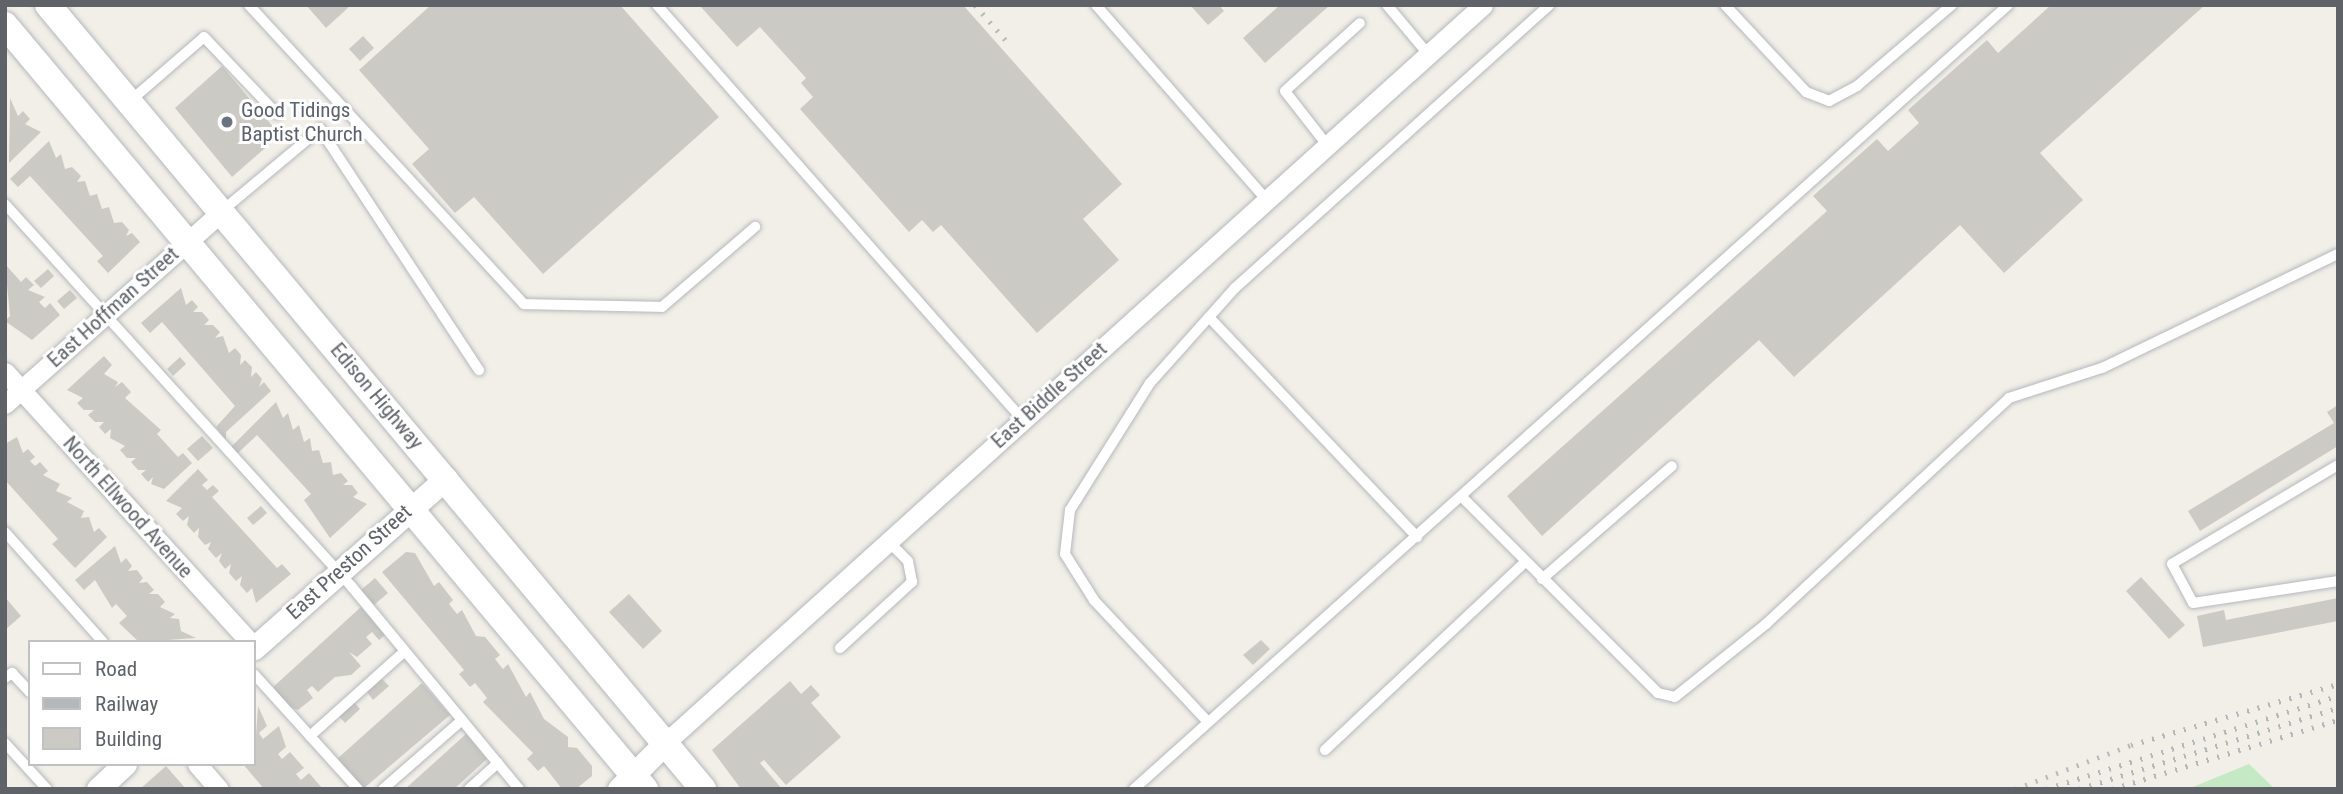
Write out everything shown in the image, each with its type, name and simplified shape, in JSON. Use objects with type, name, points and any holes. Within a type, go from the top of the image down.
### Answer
[{"type":"main road","name":"Edison Highway","points":[[48,5],[446,478],[703,789]]},
{"type":"main road","points":[[5,26],[409,508],[632,784]]},
{"type":"street","name":"East Biddle Street","points":[[632,784],[664,744],[1483,5]]},
{"type":"street","name":"East Hoffman Street","points":[[5,404],[222,211]]},
{"type":"street","name":"North Ellwood Avenue","points":[[5,372],[248,640]]},
{"type":"street","name":"East Preston Street","points":[[256,643],[446,478]]},
{"type":"street","points":[[199,766],[219,789]]},
{"type":"lane","points":[[248,5],[524,304],[662,307],[755,228]]},
{"type":"lane","points":[[657,5],[1022,419]]},
{"type":"lane","points":[[1096,5],[1266,199]]},
{"type":"lane","points":[[1387,5],[1428,54]]},
{"type":"lane","points":[[1209,722],[1094,600],[1065,554],[1070,510],[1150,383],[1209,317],[1549,5]]},
{"type":"lane","points":[[1725,5],[1806,92],[1829,101],[1857,86],[1952,5]]},
{"type":"lane","points":[[1134,789],[2008,5]]},
{"type":"lane","points":[[1327,145],[1285,92],[1360,23]]},
{"type":"lane","points":[[129,102],[204,37],[277,114]]},
{"type":"lane","points":[[222,211],[320,129],[479,370]]},
{"type":"lane","points":[[5,204],[337,573],[519,789]]},
{"type":"lane","points":[[1462,497],[1658,692],[1675,697],[1766,624],[2009,398],[2102,368],[2338,254]]},
{"type":"lane","points":[[1209,317],[1417,537]]},
{"type":"lane","points":[[2338,465],[2172,564],[2193,603],[2338,581]]},
{"type":"lane","points":[[1542,579],[1672,466]]},
{"type":"lane","points":[[5,533],[101,640]]},
{"type":"lane","points":[[840,648],[912,582],[908,561],[888,541]]},
{"type":"lane","points":[[1325,750],[1525,562]]},
{"type":"lane","points":[[310,736],[405,651]]},
{"type":"lane","points":[[5,678],[12,673],[28,690]]},
{"type":"lane","points":[[256,676],[358,789]]},
{"type":"lane","points":[[383,789],[462,720]]},
{"type":"lane","points":[[5,743],[47,789]]},
{"type":"lane","points":[[469,789],[498,763]]},
{"type":"green space","points":[[2249,764],[2275,789],[2188,789]]},
{"type":"building","points":[[306,5],[351,5],[326,28]]},
{"type":"building","points":[[431,5],[620,5],[719,117],[543,274],[474,197],[455,213],[412,164],[429,149],[359,70]]},
{"type":"building","points":[[963,5],[1122,184],[1083,219],[1119,260],[1037,333],[941,225],[933,232],[922,220],[909,232],[800,109],[813,97],[801,83],[806,78],[760,27],[737,47],[701,7]]},
{"type":"building","points":[[1190,5],[1219,5],[1224,11],[1208,25]]},
{"type":"building","points":[[1280,5],[1330,5],[1265,63],[1243,38]]},
{"type":"building","points":[[2051,5],[2205,5],[2040,153],[2083,200],[2004,273],[1960,225],[1794,377],[1759,340],[1542,536],[1507,496],[1827,211],[1813,196],[1877,139],[1888,151],[1919,123],[1908,110],[1987,40],[1998,53]]},
{"type":"building","points":[[363,36],[374,48],[360,61],[349,49]]},
{"type":"building","name":"Good Tidings Baptist Church","points":[[222,66],[280,135],[232,177],[175,108]]},
{"type":"building","points":[[10,98],[18,116],[23,111],[30,119],[25,124],[41,132],[9,163]]},
{"type":"building","points":[[49,141],[56,158],[61,154],[65,169],[72,167],[81,176],[77,182],[85,181],[90,196],[97,194],[102,209],[109,207],[114,223],[122,222],[129,230],[126,236],[132,233],[140,242],[108,273],[97,261],[103,256],[30,176],[18,187],[10,179]]},
{"type":"building","points":[[5,264],[21,282],[26,277],[34,285],[28,290],[45,297],[39,302],[45,308],[50,303],[60,315],[32,340],[5,321],[10,316]]},
{"type":"building","points":[[48,269],[54,276],[41,288],[34,281]]},
{"type":"building","points":[[181,288],[186,305],[192,300],[198,307],[193,312],[202,312],[209,320],[204,325],[213,325],[220,332],[215,338],[223,336],[229,353],[235,348],[241,355],[240,365],[245,360],[252,367],[251,377],[256,372],[262,379],[259,387],[264,382],[271,391],[226,432],[226,440],[216,427],[235,406],[162,322],[150,333],[141,323]]},
{"type":"building","points":[[70,290],[77,298],[64,309],[57,301]]},
{"type":"building","points":[[104,356],[112,365],[104,374],[118,382],[115,387],[122,382],[131,392],[125,398],[161,430],[157,434],[178,457],[183,453],[192,463],[164,489],[151,484],[153,477],[148,482],[141,474],[146,470],[138,470],[131,462],[136,458],[127,458],[120,450],[125,446],[110,438],[111,429],[105,434],[99,427],[104,422],[95,422],[88,415],[94,410],[84,410],[77,403],[83,398],[67,390]]},
{"type":"building","points":[[180,357],[186,364],[173,376],[167,369]]},
{"type":"building","points":[[276,402],[283,418],[288,413],[293,430],[299,425],[304,442],[310,438],[312,451],[319,450],[323,463],[331,462],[333,475],[341,473],[348,481],[343,485],[352,485],[358,493],[353,497],[367,504],[330,538],[304,500],[311,494],[257,435],[237,454],[231,447]]},
{"type":"building","points":[[2338,405],[2338,446],[2200,531],[2188,511],[2334,423],[2327,412]]},
{"type":"building","points":[[202,436],[213,448],[198,461],[187,449]]},
{"type":"building","points":[[17,437],[23,453],[28,449],[35,457],[30,461],[35,466],[40,462],[48,471],[43,475],[60,484],[56,491],[72,498],[67,502],[84,511],[81,518],[89,517],[94,532],[99,528],[107,537],[75,568],[52,544],[58,539],[5,480],[5,444]]},
{"type":"building","points":[[198,469],[208,480],[202,485],[207,490],[213,485],[219,491],[212,497],[277,568],[282,564],[291,574],[256,603],[252,588],[247,593],[240,585],[242,576],[236,581],[229,573],[231,564],[225,569],[219,561],[222,553],[216,558],[208,549],[211,542],[205,545],[198,537],[199,528],[194,533],[187,525],[189,516],[183,521],[176,514],[182,508],[166,501]]},
{"type":"building","points":[[261,506],[267,513],[253,525],[247,518]]},
{"type":"building","points":[[115,546],[121,563],[126,558],[132,566],[128,571],[137,570],[143,578],[139,583],[147,582],[154,590],[149,594],[158,594],[165,602],[160,607],[175,614],[170,618],[179,619],[181,631],[196,638],[137,640],[119,623],[127,616],[116,604],[112,608],[95,580],[84,590],[75,580]]},
{"type":"building","points":[[406,552],[415,553],[434,586],[439,582],[453,600],[449,604],[457,614],[462,610],[476,636],[485,637],[500,655],[495,659],[503,669],[508,664],[526,697],[530,692],[544,719],[568,737],[568,747],[577,748],[592,766],[592,776],[576,789],[562,789],[544,766],[538,771],[527,759],[533,753],[483,702],[487,698],[475,683],[470,687],[459,674],[464,670],[382,572]]},
{"type":"building","points":[[2141,577],[2185,625],[2169,639],[2126,591]]},
{"type":"building","points":[[375,578],[388,593],[374,605],[361,590]]},
{"type":"building","points":[[629,594],[662,631],[643,649],[609,612]]},
{"type":"building","points":[[5,597],[21,616],[5,630]]},
{"type":"building","points":[[2338,598],[2338,621],[2203,647],[2197,616],[2224,610],[2226,620]]},
{"type":"building","points":[[361,607],[385,635],[379,640],[372,632],[366,637],[372,644],[357,657],[349,652],[361,666],[351,675],[335,677],[318,692],[312,686],[307,690],[313,698],[298,710],[289,707],[272,688]]},
{"type":"building","points":[[1261,640],[1270,649],[1253,665],[1243,655]]},
{"type":"building","points":[[382,679],[389,686],[373,700],[367,692]]},
{"type":"building","points":[[790,681],[801,694],[811,685],[820,695],[811,703],[841,737],[786,785],[764,760],[760,763],[782,789],[741,789],[712,750]]},
{"type":"building","points":[[422,683],[450,715],[363,789],[337,759]]},
{"type":"building","points":[[354,702],[360,709],[345,723],[339,716]]},
{"type":"building","points":[[258,706],[267,726],[259,733],[263,739],[279,726],[286,747],[278,754],[282,759],[290,752],[304,768],[296,774],[301,780],[309,773],[323,789],[264,789],[245,766],[256,766]]},
{"type":"building","points":[[466,734],[487,759],[454,789],[405,789]]},
{"type":"building","points":[[166,766],[186,789],[140,789]]},
{"type":"railway","points":[[975,5],[1011,46]]},
{"type":"railway","points":[[2015,789],[2131,745],[2338,684]]},
{"type":"railway","points":[[2046,789],[2338,696]]},
{"type":"railway","points":[[2079,789],[2338,708]]},
{"type":"railway","points":[[2112,789],[2338,720]]},
{"type":"place","name":"Good Tidings Baptist Church","points":[[227,122]]}]
